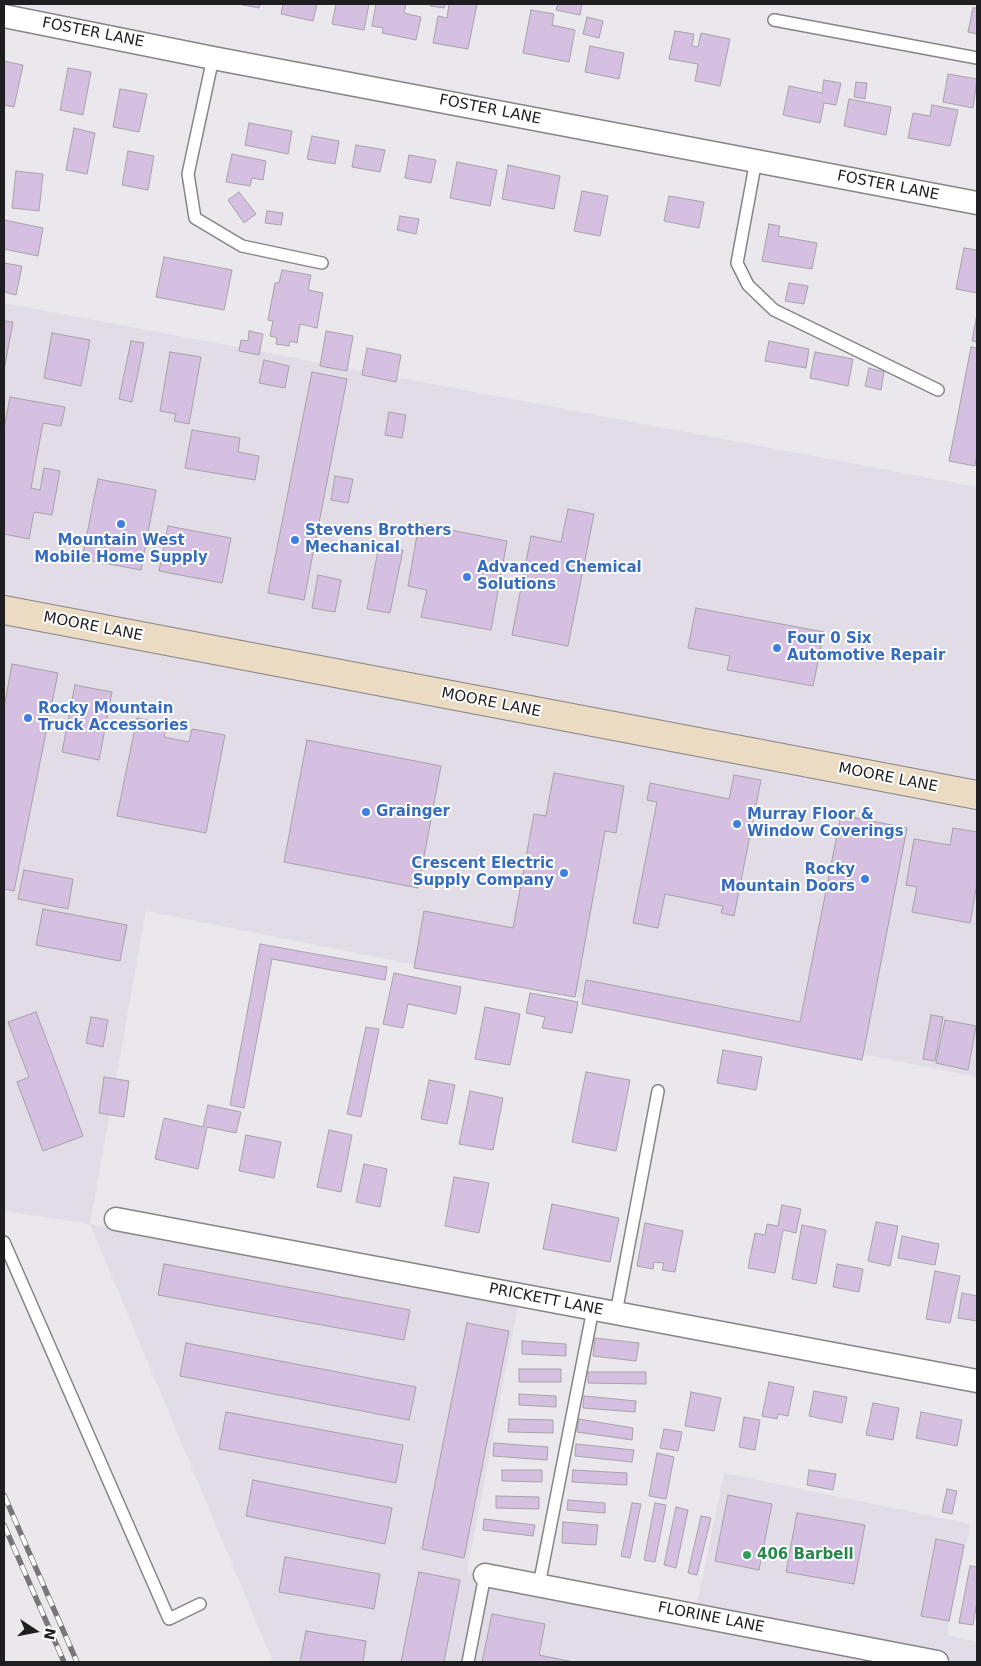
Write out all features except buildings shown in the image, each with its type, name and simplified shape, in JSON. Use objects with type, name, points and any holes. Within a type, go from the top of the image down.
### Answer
[{"type":"street","name":"FOSTER LANE","points":[[10,12],[213,58],[977,203]]},
{"type":"street","name":"MOORE LANE","points":[[4,610],[977,795]]},
{"type":"street","name":"PRICKETT LANE","points":[[116,1218],[977,1381]]},
{"type":"street","name":"FLORINE LANE","points":[[485,1575],[938,1662]]},
{"type":"lane","points":[[774,20],[977,58]]},
{"type":"lane","points":[[213,58],[188,174],[195,218],[242,246],[322,263]]},
{"type":"lane","points":[[756,160],[737,263],[748,285],[774,310],[938,390]]},
{"type":"lane","points":[[616,1313],[658,1091]]},
{"type":"lane","points":[[4,1242],[169,1619],[200,1604]]},
{"type":"lane","points":[[539,1585],[593,1308]]},
{"type":"lane","points":[[468,1662],[485,1575]]},
{"type":"shaded area","points":[[4,303],[977,487],[977,1077],[146,911],[90,1224],[4,1211]]},
{"type":"shaded area","points":[[90,1224],[518,1306],[467,1572],[695,1614],[724,1473],[970,1524],[947,1635],[977,1642],[977,1662],[273,1662]]},
{"type":"railway","points":[[4,1495],[77,1662]]},
{"type":"railway","points":[[4,1525],[64,1662]]},
{"type":"place","name":"Mountain West Mobile Home Supply","points":[[121,524]]},
{"type":"place","name":"Stevens Brothers Mechanical","points":[[295,540]]},
{"type":"place","name":"Advanced Chemical Solutions","points":[[467,577]]},
{"type":"place","name":"Four 0 Six Automotive Repair","points":[[777,648]]},
{"type":"place","name":"Rocky Mountain Truck Accessories","points":[[28,718]]},
{"type":"place","name":"Grainger","points":[[366,812]]},
{"type":"place","name":"Murray Floor & Window Coverings","points":[[737,824]]},
{"type":"place","name":"Crescent Electric Supply Company","points":[[564,873]]},
{"type":"place","name":"Rocky Mountain Doors","points":[[865,879]]},
{"type":"place","name":"406 Barbell","points":[[747,1555]]}]
